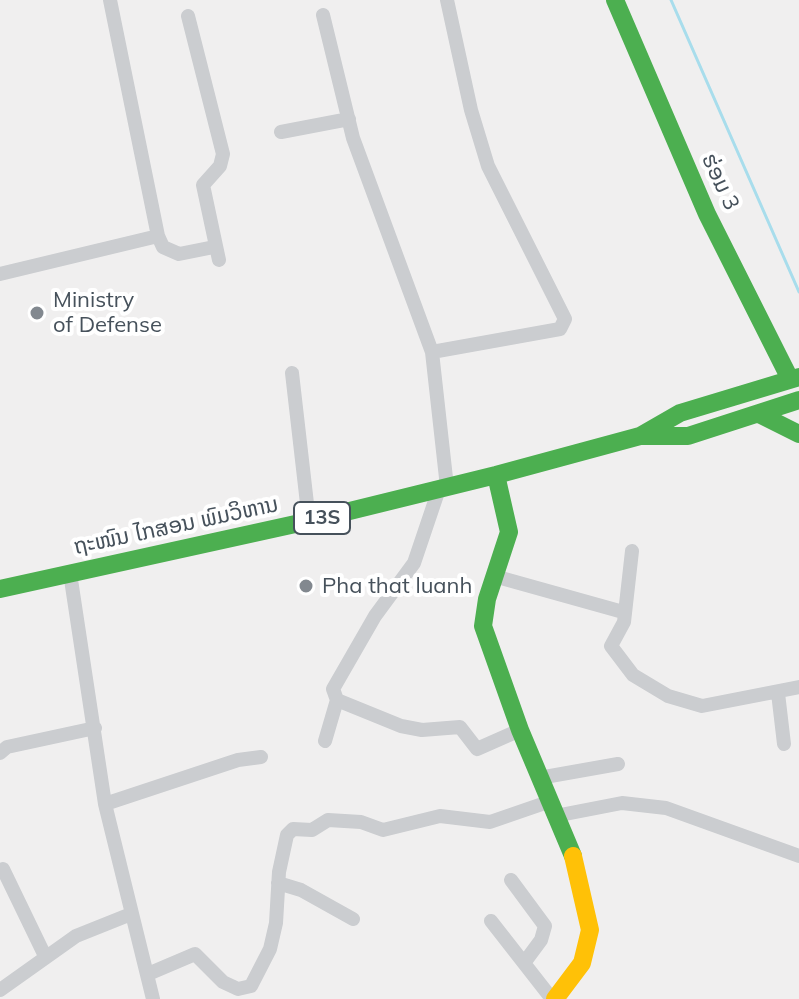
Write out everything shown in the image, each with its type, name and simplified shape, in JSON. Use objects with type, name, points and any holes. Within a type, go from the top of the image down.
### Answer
[{"type":"main road","name":"ຮ່ອມ 3","points":[[615,0],[707,214],[795,378],[799,399]]},
{"type":"main road","name":"ຖະໜົນ ໄກສອນ ພົມວິຫານ","points":[[0,589],[309,521],[496,475],[640,436],[680,413],[795,378]]},
{"type":"main road","name":"ຖະໜົນ ໄກສອນ ພົມວິຫານ","points":[[640,436],[688,436],[761,415],[799,399]]},
{"type":"main road","points":[[761,415],[799,434]]},
{"type":"main road","points":[[496,475],[509,525],[483,626],[520,730],[581,879],[590,930],[582,963],[554,999]]},
{"type":"street","points":[[110,0],[158,236],[163,247],[179,254],[216,254],[203,185],[220,166],[223,154],[188,16]]},
{"type":"street","points":[[432,352],[560,329],[565,319],[488,166],[471,110],[447,0]]},
{"type":"street","points":[[323,15],[349,119],[432,352],[443,488],[414,563],[347,659],[333,689],[337,700],[325,741]]},
{"type":"street","points":[[281,132],[349,119]]},
{"type":"street","points":[[0,274],[158,236]]},
{"type":"street","points":[[292,373],[309,521]]},
{"type":"street","points":[[632,551],[624,622],[611,649],[644,684],[702,706],[799,687]]},
{"type":"street","points":[[70,573],[105,804],[153,999]]},
{"type":"street","points":[[494,576],[623,612]]},
{"type":"street","points":[[778,693],[784,744]]},
{"type":"street","points":[[337,700],[401,726],[422,730],[460,727],[473,747],[480,750],[520,730]]},
{"type":"street","points":[[0,753],[7,747],[95,728]]},
{"type":"street","points":[[105,804],[238,760],[261,757]]},
{"type":"street","points":[[539,778],[618,764]]},
{"type":"street","points":[[148,974],[195,954],[223,982],[238,989],[251,986],[270,949],[287,835],[293,829],[312,830],[328,820],[361,822],[383,830],[440,816],[490,822],[551,809],[622,803],[666,808],[799,856]]},
{"type":"street","points":[[1,867],[45,956]]},
{"type":"street","points":[[511,880],[545,926],[541,940],[524,963]]},
{"type":"street","points":[[278,883],[301,890],[353,919]]},
{"type":"street","points":[[0,990],[76,936],[131,914]]},
{"type":"street","points":[[491,921],[554,999]]},
{"type":"waterway","points":[[671,0],[799,292]]},
{"type":"traffic: fast","points":[[615,0],[707,214],[790,379]]},
{"type":"traffic: fast","points":[[0,589],[309,521],[496,475],[640,436],[680,413],[799,377]]},
{"type":"traffic: fast","points":[[643,436],[688,436],[799,400]]},
{"type":"traffic: fast","points":[[761,415],[799,434]]},
{"type":"traffic: fast","points":[[496,475],[509,532],[487,599],[483,626],[520,730],[573,856]]},
{"type":"traffic: slow","points":[[555,999],[582,963],[590,930],[573,856]]},
{"type":"place","name":"Ministry of Defense","points":[[37,313]]},
{"type":"place","name":"Pha that luanh","points":[[306,586]]}]
